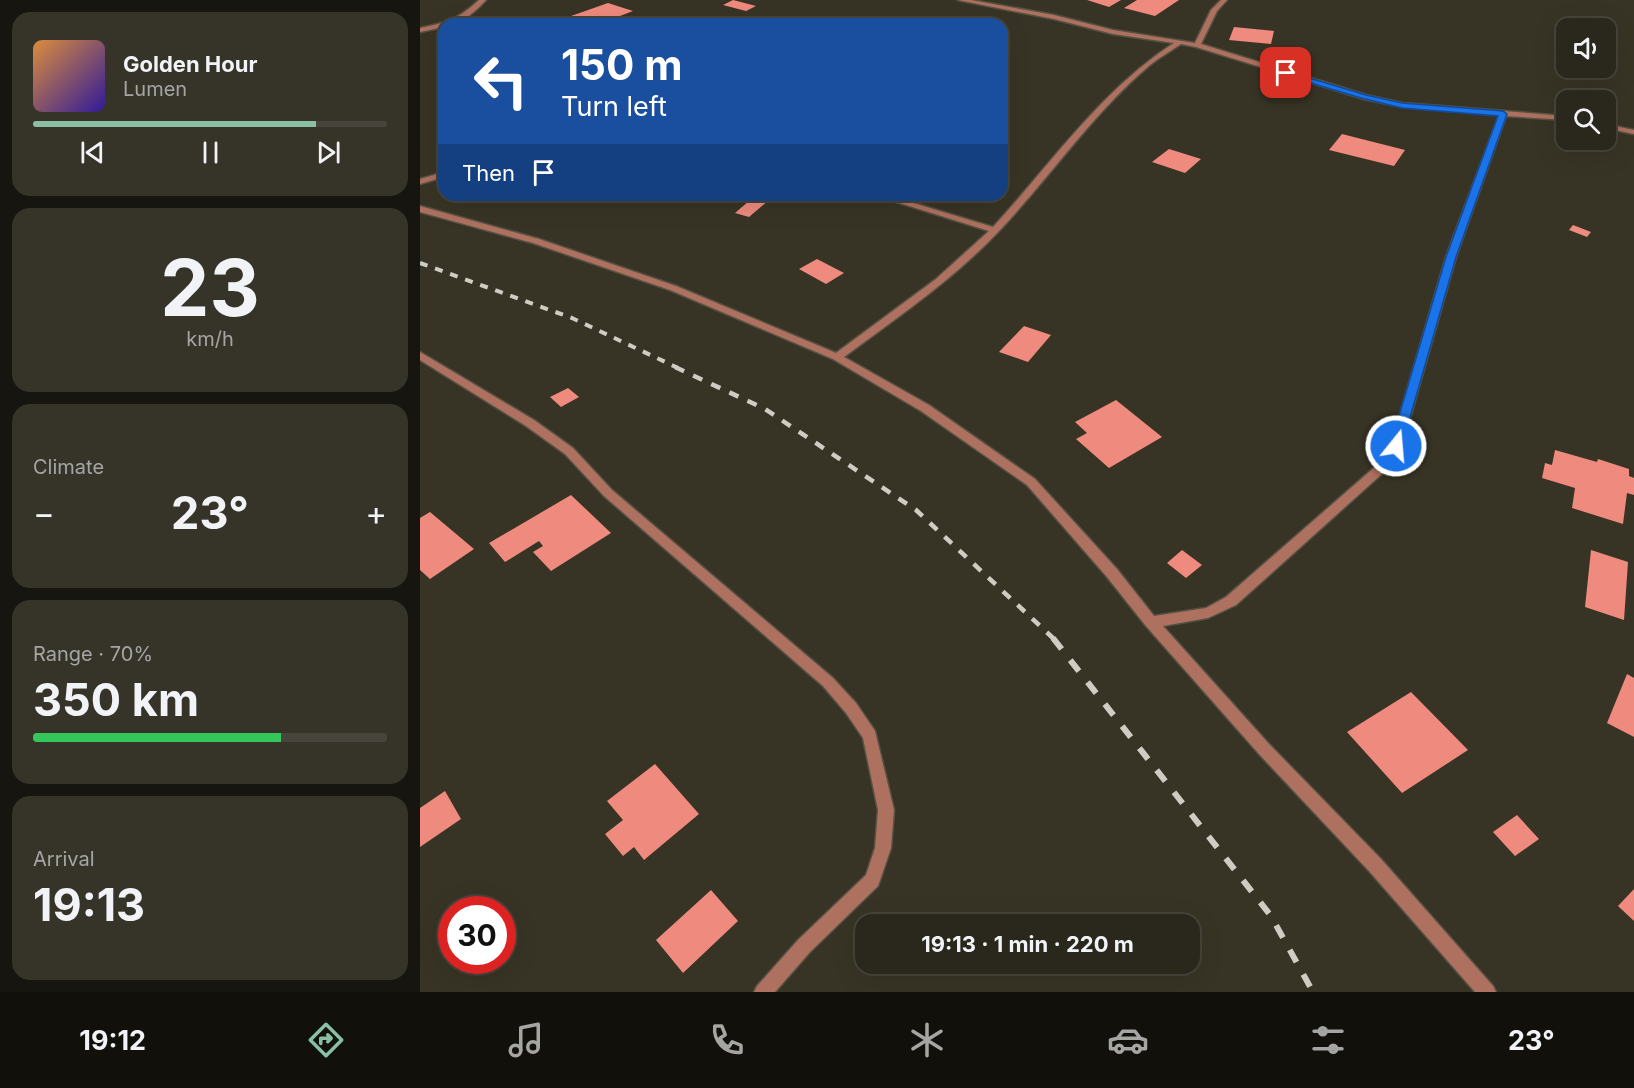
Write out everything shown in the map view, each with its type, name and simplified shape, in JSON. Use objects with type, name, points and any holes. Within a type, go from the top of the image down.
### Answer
[{"type":"street","points":[[462,18],[483,0]]},
{"type":"street","points":[[962,0],[1054,17],[1113,32],[1197,45],[1354,94],[1393,103],[1556,117]]},
{"type":"street","points":[[1197,45],[1214,10],[1224,0]]},
{"type":"street","points":[[420,30],[438,27]]},
{"type":"street","points":[[837,357],[937,284],[995,230],[1079,131],[1120,89],[1148,64],[1180,42]]},
{"type":"street","points":[[1151,622],[1208,613],[1231,601],[1380,469],[1396,446],[1451,257],[1503,114]]},
{"type":"street","points":[[1616,128],[1634,132]]},
{"type":"street","points":[[420,182],[438,176]]},
{"type":"street","points":[[898,201],[995,230]]},
{"type":"street","points":[[420,209],[536,241],[651,280],[837,357],[925,408],[1031,482],[1264,749],[1375,865],[1487,992]]},
{"type":"street","points":[[420,355],[530,423],[569,451],[608,493],[828,682],[851,708],[870,736],[886,810],[883,848],[872,880],[804,946],[763,992]]},
{"type":"building","points":[[733,0],[756,6],[746,11],[723,5]]},
{"type":"building","points":[[1087,0],[1121,0],[1109,7]]},
{"type":"building","points":[[1137,0],[1179,0],[1155,16],[1124,8]]},
{"type":"building","points":[[608,3],[633,11],[615,18],[571,16]]},
{"type":"building","points":[[1234,27],[1274,31],[1271,44],[1229,40]]},
{"type":"building","points":[[1342,134],[1405,150],[1394,166],[1329,150]]},
{"type":"building","points":[[1169,149],[1201,159],[1185,173],[1152,162]]},
{"type":"building","points":[[749,201],[768,201],[749,217],[735,213]]},
{"type":"building","points":[[1573,225],[1591,232],[1587,237],[1569,230]]},
{"type":"building","points":[[817,259],[844,273],[826,284],[799,269]]},
{"type":"building","points":[[1024,326],[1051,335],[1028,362],[999,352]]},
{"type":"building","points":[[568,388],[579,397],[561,407],[550,397]]},
{"type":"building","points":[[1116,400],[1162,437],[1109,468],[1076,439],[1087,433],[1075,422]]},
{"type":"building","points":[[1555,450],[1597,462],[1598,459],[1629,469],[1629,476],[1634,478],[1634,495],[1627,493],[1623,524],[1572,508],[1575,488],[1542,478],[1545,463],[1552,465]]},
{"type":"building","points":[[571,495],[611,533],[551,571],[533,552],[543,546],[539,541],[505,562],[489,543]]},
{"type":"building","points":[[430,512],[474,549],[430,579],[420,570],[420,518]]},
{"type":"building","points":[[1182,550],[1202,565],[1186,578],[1167,563]]},
{"type":"building","points":[[1591,550],[1628,562],[1624,620],[1585,607]]},
{"type":"building","points":[[1627,674],[1634,678],[1634,737],[1607,723]]},
{"type":"building","points":[[1411,692],[1468,750],[1402,793],[1347,732]]},
{"type":"building","points":[[655,764],[699,814],[644,860],[634,847],[623,856],[605,834],[623,820],[607,801]]},
{"type":"building","points":[[445,791],[461,819],[420,847],[420,808]]},
{"type":"building","points":[[1517,815],[1539,839],[1515,856],[1493,832]]},
{"type":"building","points":[[1634,889],[1634,921],[1618,906]]},
{"type":"building","points":[[711,890],[738,921],[683,973],[656,940]]},
{"type":"railway","points":[[420,263],[572,318],[678,368]]},
{"type":"railway","points":[[675,367],[765,409],[916,510],[1053,638]]},
{"type":"railway","points":[[1053,638],[1271,916],[1313,992]]},
{"type":"route","points":[[1286,73],[1364,97],[1402,105],[1503,114],[1451,257],[1396,446]]}]
